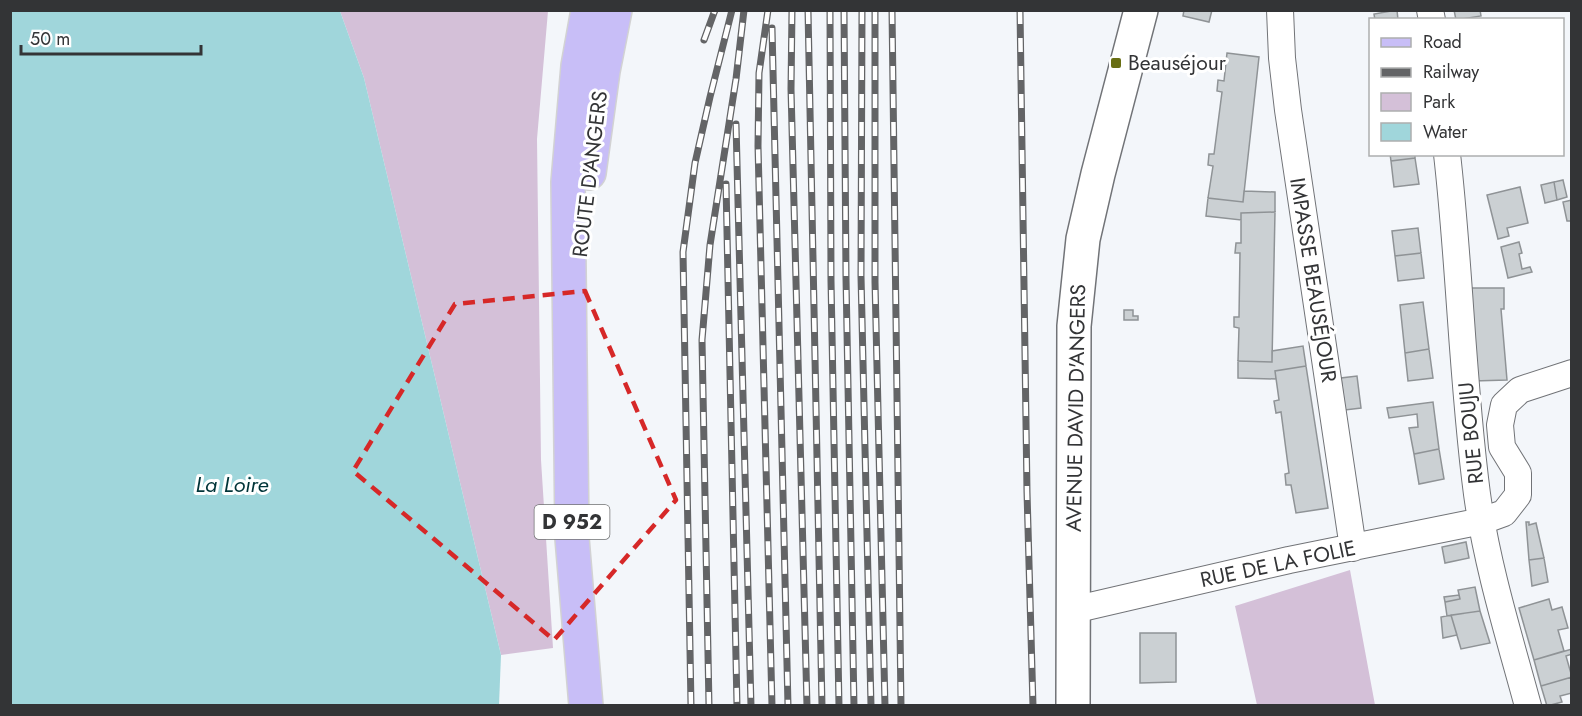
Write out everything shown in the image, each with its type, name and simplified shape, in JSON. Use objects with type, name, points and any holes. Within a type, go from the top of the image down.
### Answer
[{"type":"main road","name":"ROUTE D'ANGERS","points":[[586,705],[572,538],[568,182],[578,66],[588,10]]},
{"type":"main road","name":"ROUTE D'ANGERS","points":[[571,338],[597,109],[615,10]]},
{"type":"street","name":"AVENUE DAVID D'ANGERS","points":[[1073,705],[1074,326],[1083,239],[1141,10]]},
{"type":"street","name":"IMPASSE BEAUSÉJOUR","points":[[1280,10],[1282,58],[1291,133],[1353,548]]},
{"type":"street","name":"RUE BOUJU","points":[[1447,156],[1465,373],[1478,494],[1489,558],[1528,705]]},
{"type":"street","name":"RUE DE LA FOLIE","points":[[1073,610],[1289,560],[1482,521],[1504,513],[1518,495],[1518,473],[1502,447],[1500,425],[1504,405],[1520,390],[1572,373]]},
{"type":"highlighted area","points":[[585,291],[676,500],[554,640],[353,471],[455,304]]},
{"type":"green space","points":[[340,11],[548,11],[537,139],[541,460],[553,648],[501,655],[364,78]]},
{"type":"green space","points":[[1350,570],[1375,705],[1257,705],[1235,606]]},
{"type":"water","name":"La Loire","points":[[10,11],[340,11],[364,78],[501,655],[499,705],[11,705]]},
{"type":"building","points":[[1184,10],[1212,10],[1209,22],[1183,16]]},
{"type":"building","points":[[1397,10],[1398,18],[1375,18],[1374,14]]},
{"type":"building","points":[[1454,10],[1480,10],[1481,16],[1456,18]]},
{"type":"building","points":[[1227,53],[1259,57],[1243,202],[1208,198],[1213,166],[1208,165],[1209,154],[1214,154],[1222,92],[1217,91],[1218,80],[1224,81]]},
{"type":"building","points":[[1390,156],[1415,156],[1415,158],[1391,161]]},
{"type":"building","points":[[1415,158],[1419,184],[1394,187],[1391,161]]},
{"type":"building","points":[[1563,180],[1567,197],[1557,200],[1554,182]]},
{"type":"building","points":[[1554,182],[1557,200],[1545,203],[1541,185]]},
{"type":"building","points":[[1520,187],[1528,223],[1507,228],[1509,236],[1498,239],[1487,195]]},
{"type":"building","points":[[1244,191],[1275,192],[1275,212],[1241,213],[1241,220],[1206,216],[1208,198],[1243,202]]},
{"type":"building","points":[[1572,200],[1572,221],[1567,221],[1563,202]]},
{"type":"building","points":[[1275,212],[1272,362],[1238,361],[1239,328],[1234,327],[1234,317],[1239,317],[1240,253],[1235,253],[1236,243],[1241,243],[1241,213]]},
{"type":"building","points":[[1418,228],[1421,253],[1395,256],[1392,231]]},
{"type":"building","points":[[1519,242],[1522,269],[1530,267],[1532,272],[1508,278],[1501,247]]},
{"type":"building","points":[[1421,253],[1424,278],[1398,281],[1395,256]]},
{"type":"building","points":[[1468,288],[1504,288],[1504,309],[1501,309],[1507,380],[1473,381]]},
{"type":"building","points":[[1423,302],[1429,349],[1405,353],[1400,305]]},
{"type":"building","points":[[1124,310],[1133,310],[1133,316],[1138,316],[1138,320],[1124,320]]},
{"type":"building","points":[[1303,346],[1306,366],[1275,371],[1276,379],[1238,378],[1238,361],[1272,362],[1272,351]]},
{"type":"building","points":[[1429,349],[1433,378],[1408,381],[1405,353]]},
{"type":"building","points":[[1306,366],[1328,508],[1296,513],[1291,485],[1286,485],[1285,474],[1289,473],[1281,412],[1276,413],[1274,401],[1279,400],[1275,371]]},
{"type":"building","points":[[1357,376],[1361,408],[1345,410],[1341,378]]},
{"type":"building","points":[[1433,402],[1439,449],[1414,454],[1409,428],[1418,427],[1417,414],[1389,418],[1387,408]]},
{"type":"building","points":[[1439,449],[1444,479],[1419,484],[1414,454]]},
{"type":"building","points":[[1526,522],[1529,522],[1529,525],[1536,523],[1544,558],[1529,560]]},
{"type":"building","points":[[1466,542],[1469,558],[1445,563],[1442,547]]},
{"type":"building","points":[[1544,558],[1548,582],[1532,586],[1529,560]]},
{"type":"building","points":[[1475,587],[1480,611],[1447,616],[1445,602],[1460,599],[1458,590]]},
{"type":"building","points":[[1459,595],[1460,599],[1445,602],[1444,597]]},
{"type":"building","points":[[1549,599],[1552,610],[1562,607],[1568,628],[1558,630],[1564,651],[1534,660],[1519,608]]},
{"type":"building","points":[[1480,611],[1490,643],[1461,649],[1451,615]]},
{"type":"building","points":[[1451,615],[1457,635],[1443,638],[1441,617]]},
{"type":"building","points":[[1140,633],[1176,633],[1176,682],[1140,683]]},
{"type":"building","points":[[1572,649],[1572,654],[1566,656],[1572,677],[1541,686],[1534,660]]},
{"type":"building","points":[[1572,677],[1572,693],[1560,696],[1562,702],[1547,706],[1541,686]]},
{"type":"railway","points":[[704,40],[715,10]]},
{"type":"railway","points":[[691,706],[683,252],[695,163],[732,10]]},
{"type":"railway","points":[[709,706],[702,340],[710,245],[736,79],[744,10]]},
{"type":"railway","points":[[768,10],[759,73],[758,146],[772,706]]},
{"type":"railway","points":[[792,10],[791,89],[807,706]]},
{"type":"railway","points":[[808,10],[822,706]]},
{"type":"railway","points":[[830,10],[831,281],[839,706]]},
{"type":"railway","points":[[844,10],[846,278],[854,706]]},
{"type":"railway","points":[[862,10],[861,276],[871,706]]},
{"type":"railway","points":[[875,10],[875,282],[885,706]]},
{"type":"railway","points":[[892,10],[901,706]]},
{"type":"railway","points":[[1020,10],[1027,492],[1033,706]]},
{"type":"railway","points":[[772,28],[788,706]]},
{"type":"railway","points":[[736,124],[751,706]]},
{"type":"railway","points":[[726,184],[737,706]]},
{"type":"place","name":"Beauséjour","points":[[1116,63]]}]
